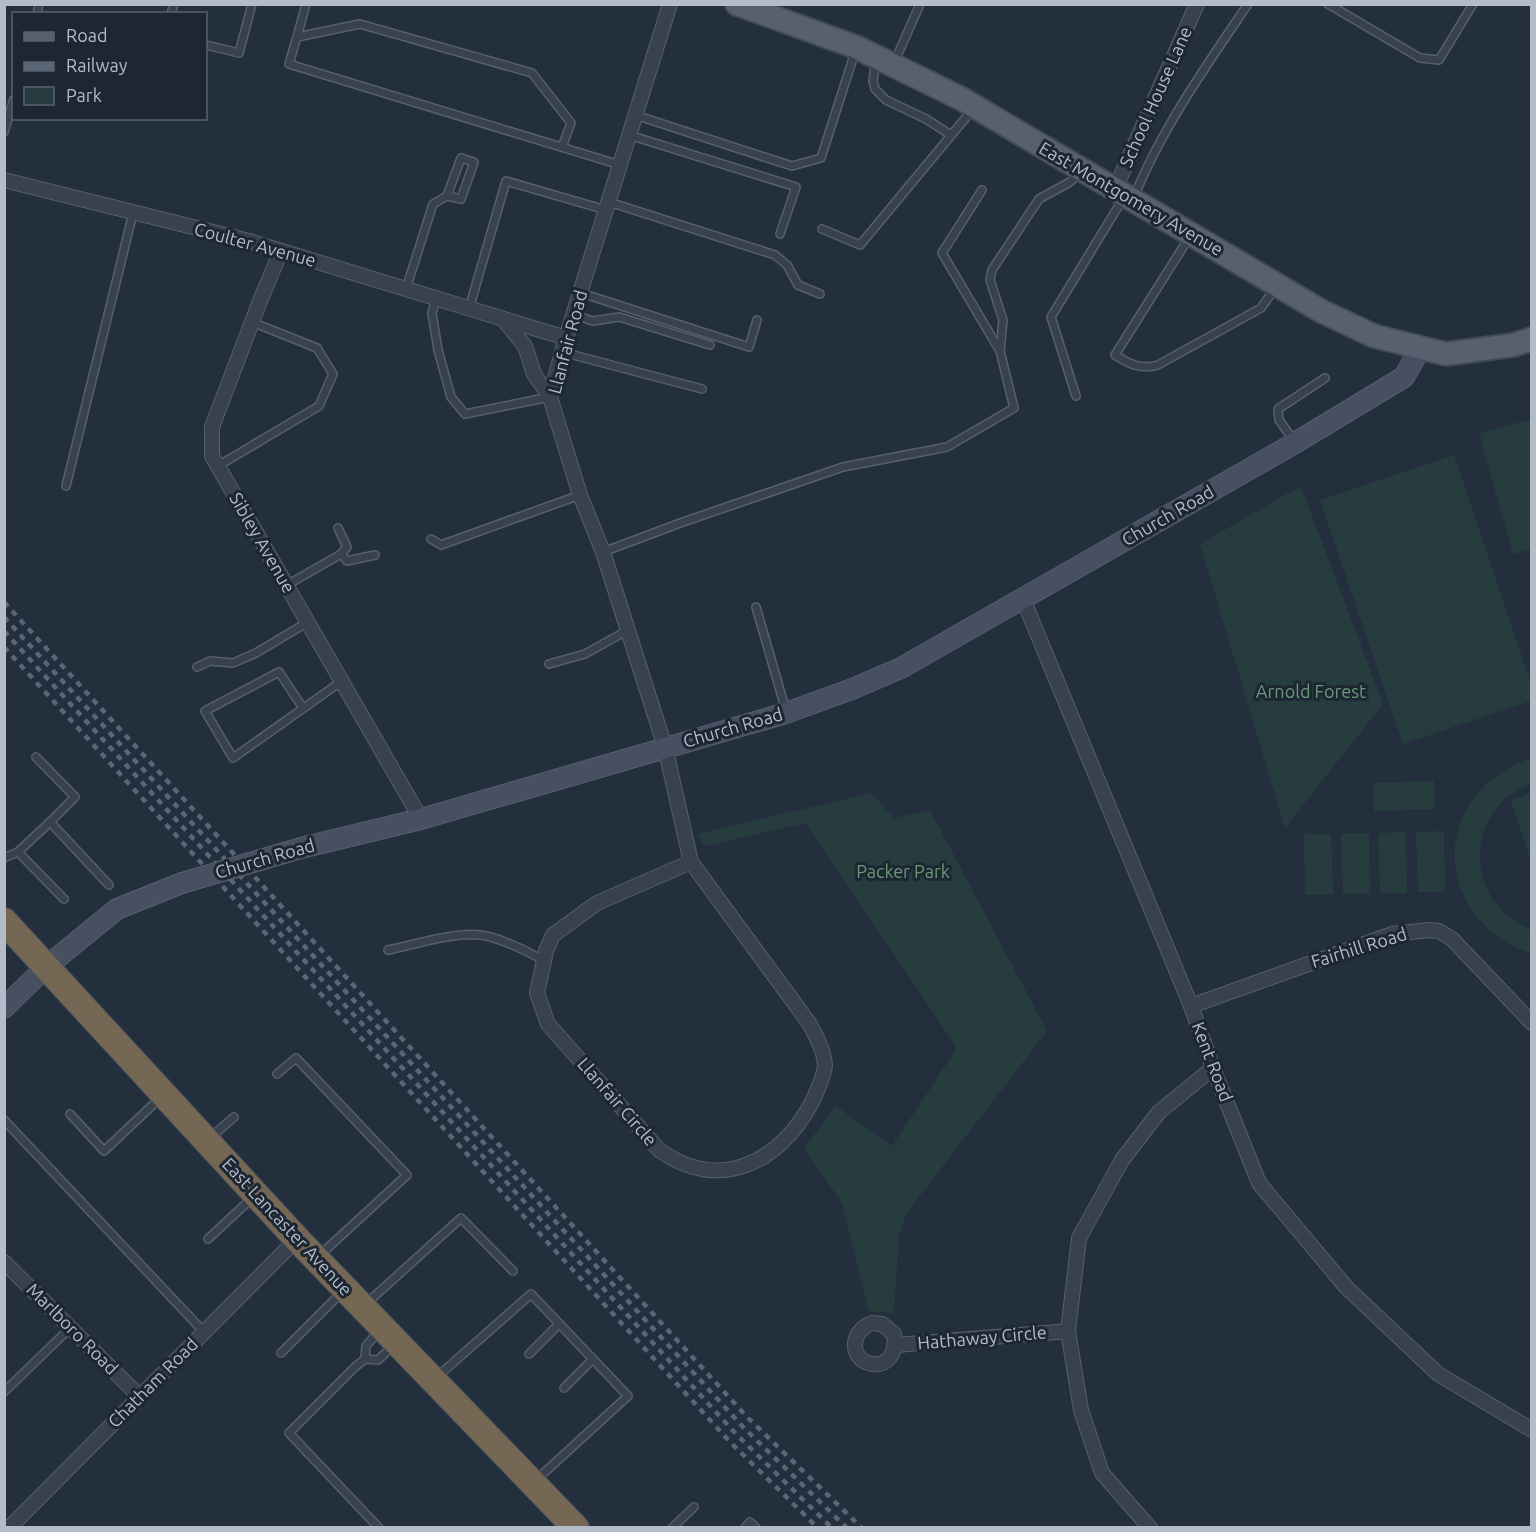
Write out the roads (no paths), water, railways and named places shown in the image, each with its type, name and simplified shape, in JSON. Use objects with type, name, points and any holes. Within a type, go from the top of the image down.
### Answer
[{"type":"highway","name":"East Lancaster Avenue","points":[[4,921],[48,966],[297,1239],[576,1527]]},
{"type":"main road","name":"East Montgomery Avenue","points":[[737,4],[856,47],[975,107],[1321,311],[1374,336],[1446,354],[1513,345],[1532,339]]},
{"type":"street","name":"Llanfair Road","points":[[665,747],[603,552],[580,495],[550,396],[670,4]]},
{"type":"street","name":"School House Lane","points":[[1124,194],[1197,4]]},
{"type":"street","name":"Coulter Avenue","points":[[4,180],[281,250],[566,338]]},
{"type":"street","name":"Sibley Avenue","points":[[281,250],[212,427],[212,456],[421,819]]},
{"type":"street","points":[[503,319],[525,346],[534,374],[550,396]]},
{"type":"street","name":"Church Road","points":[[4,1008],[48,966],[117,909],[182,883],[301,848],[421,819],[786,713],[901,668],[1295,443],[1404,377],[1420,349]]},
{"type":"street","name":"Kent Road","points":[[1023,599],[1191,1006],[1259,1183],[1346,1287],[1438,1374],[1532,1430]]},
{"type":"street","name":"Llanfair Circle","points":[[665,747],[691,862],[809,1023],[820,1044],[825,1068],[813,1100],[801,1122],[783,1142],[752,1163],[717,1172],[672,1160],[659,1150],[548,1024],[537,993],[553,935],[597,903],[691,862]]},
{"type":"street","name":"Fairhill Road","points":[[1191,1006],[1392,934],[1429,930],[1439,931],[1452,939],[1532,1023]]},
{"type":"street","points":[[1150,1527],[1102,1473],[1081,1410],[1068,1331],[1079,1238],[1122,1160],[1159,1112],[1214,1068]]},
{"type":"street","name":"Chatham Road","points":[[9,1527],[297,1239]]},
{"type":"street","name":"Marlboro Road","points":[[6,1265],[139,1396]]},
{"type":"street","name":"Hathaway Circle","points":[[896,1345],[1068,1331]]},
{"type":"lane","points":[[207,45],[239,53],[252,4]]},
{"type":"lane","points":[[306,4],[289,64],[620,165]]},
{"type":"lane","points":[[920,4],[873,81],[875,89],[886,100],[926,119],[951,135]]},
{"type":"lane","points":[[1076,396],[1051,317],[1124,194],[1149,160],[1195,83],[1248,4]]},
{"type":"lane","points":[[1328,4],[1420,58],[1439,60],[1473,4]]},
{"type":"lane","points":[[297,37],[360,24],[532,73],[571,123],[562,147]]},
{"type":"lane","points":[[635,115],[792,166],[821,158],[856,47]]},
{"type":"lane","points":[[4,132],[12,106]]},
{"type":"lane","points":[[822,229],[860,245],[975,107]]},
{"type":"lane","points":[[629,135],[796,187],[780,234]]},
{"type":"lane","points":[[406,289],[434,204],[447,195],[461,158],[474,162],[461,199],[447,195]]},
{"type":"lane","points":[[1000,351],[1003,320],[990,280],[992,270],[1039,199],[1070,182],[1081,170]]},
{"type":"lane","points":[[469,309],[506,181],[608,206],[775,255],[787,265],[798,285],[820,294]]},
{"type":"lane","points":[[603,552],[693,518],[843,467],[947,447],[1014,408],[1000,351],[942,253],[982,190]]},
{"type":"lane","points":[[66,486],[133,213]]},
{"type":"lane","points":[[1191,234],[1115,355],[1127,363],[1145,369],[1158,365],[1262,308],[1278,285]]},
{"type":"lane","points":[[581,293],[749,346],[757,320]]},
{"type":"lane","points":[[436,299],[432,313],[438,350],[451,397],[465,414],[550,396]]},
{"type":"lane","points":[[574,315],[593,321],[619,317],[710,345]]},
{"type":"lane","points":[[218,466],[319,406],[333,374],[317,348],[252,322]]},
{"type":"lane","points":[[562,352],[702,389]]},
{"type":"lane","points":[[1295,443],[1279,420],[1278,409],[1325,378]]},
{"type":"lane","points":[[431,539],[441,544],[580,495]]},
{"type":"lane","points":[[287,586],[341,554],[347,547],[338,528]]},
{"type":"lane","points":[[341,554],[347,561],[375,555]]},
{"type":"lane","points":[[756,607],[786,713]]},
{"type":"lane","points":[[197,667],[210,661],[233,663],[256,653],[308,622]]},
{"type":"lane","points":[[549,664],[585,654],[628,630]]},
{"type":"lane","points":[[303,708],[279,672],[205,711],[233,758],[342,681]]},
{"type":"lane","points":[[4,858],[18,852],[75,797],[36,757]]},
{"type":"lane","points":[[50,822],[109,885]]},
{"type":"lane","points":[[18,852],[64,899]]},
{"type":"lane","points":[[388,950],[456,936],[480,935],[526,950],[544,961]]},
{"type":"lane","points":[[277,1074],[296,1058],[407,1175],[316,1259]]},
{"type":"lane","points":[[69,1114],[104,1151],[164,1094]]},
{"type":"lane","points":[[207,1141],[234,1117]]},
{"type":"lane","points":[[4,1120],[204,1332]]},
{"type":"lane","points":[[208,1239],[256,1194]]},
{"type":"lane","points":[[280,1353],[461,1218],[513,1271]]},
{"type":"lane","points":[[434,1380],[531,1294],[559,1323],[628,1396],[533,1483]]},
{"type":"lane","points":[[529,1354],[559,1323]]},
{"type":"lane","points":[[4,1392],[70,1328]]},
{"type":"lane","points":[[379,1527],[289,1433],[365,1359],[366,1346],[390,1335]]},
{"type":"lane","points":[[365,1359],[378,1360],[390,1335]]},
{"type":"lane","points":[[564,1388],[593,1359]]},
{"type":"lane","points":[[672,1527],[694,1507]]},
{"type":"lane","points":[[745,1527],[750,1522],[756,1527]]},
{"type":"railway","points":[[4,602],[748,1418],[862,1528]]},
{"type":"railway","points":[[4,617],[743,1427],[847,1528]]},
{"type":"railway","points":[[4,631],[736,1434],[832,1528]]},
{"type":"railway","points":[[4,647],[730,1442],[818,1528]]},
{"type":"park label","name":"Arnold Forest","points":[[1311,692]]},
{"type":"park label","name":"Packer Park","points":[[903,872]]}]
